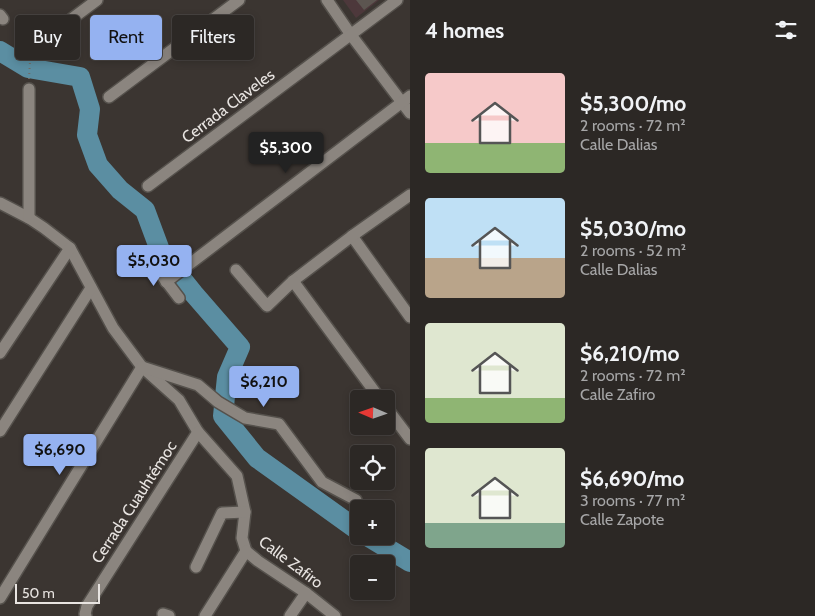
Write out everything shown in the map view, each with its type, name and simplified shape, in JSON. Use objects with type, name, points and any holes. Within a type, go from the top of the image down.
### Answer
[{"type":"street","points":[[108,97],[239,0]]},
{"type":"street","points":[[327,0],[351,35],[406,99],[410,113]]},
{"type":"street","name":"Cerrada Claveles","points":[[148,186],[397,0]]},
{"type":"street","points":[[75,15],[93,1]]},
{"type":"street","points":[[29,88],[29,218]]},
{"type":"street","points":[[166,282],[406,99]]},
{"type":"street","points":[[236,270],[267,306],[293,281],[410,195]]},
{"type":"street","name":"Calle Zafiro","points":[[2,208],[29,218],[70,248],[113,328],[142,367],[179,400],[198,432],[237,476],[245,512],[242,538],[246,551],[335,616]]},
{"type":"street","points":[[352,236],[410,317]]},
{"type":"street","points":[[0,353],[70,248]]},
{"type":"street","points":[[150,260],[179,298]]},
{"type":"street","points":[[293,281],[373,390]]},
{"type":"street","points":[[0,431],[91,288]]},
{"type":"street","points":[[0,598],[142,367],[198,385],[218,402],[245,418],[279,424],[322,482],[356,500]]},
{"type":"street","points":[[395,419],[410,439]]},
{"type":"street","name":"Cerrada Cuauhtémoc","points":[[86,616],[87,606],[198,432]]},
{"type":"street","points":[[196,567],[222,513],[245,512]]},
{"type":"street","points":[[206,616],[246,551]]},
{"type":"street","points":[[290,616],[306,593]]},
{"type":"path","points":[[29,88],[30,60]]},
{"type":"shaded area","points":[[343,0],[379,0],[356,18]]},
{"type":"building","points":[[356,0],[377,0],[364,10]]},
{"type":"waterway","points":[[0,51],[28,68],[80,77],[90,109],[87,135],[98,165],[120,190],[145,210],[161,253],[240,347],[227,377],[223,416],[257,458],[350,525]]},
{"type":"waterway","points":[[382,545],[410,562]]}]
